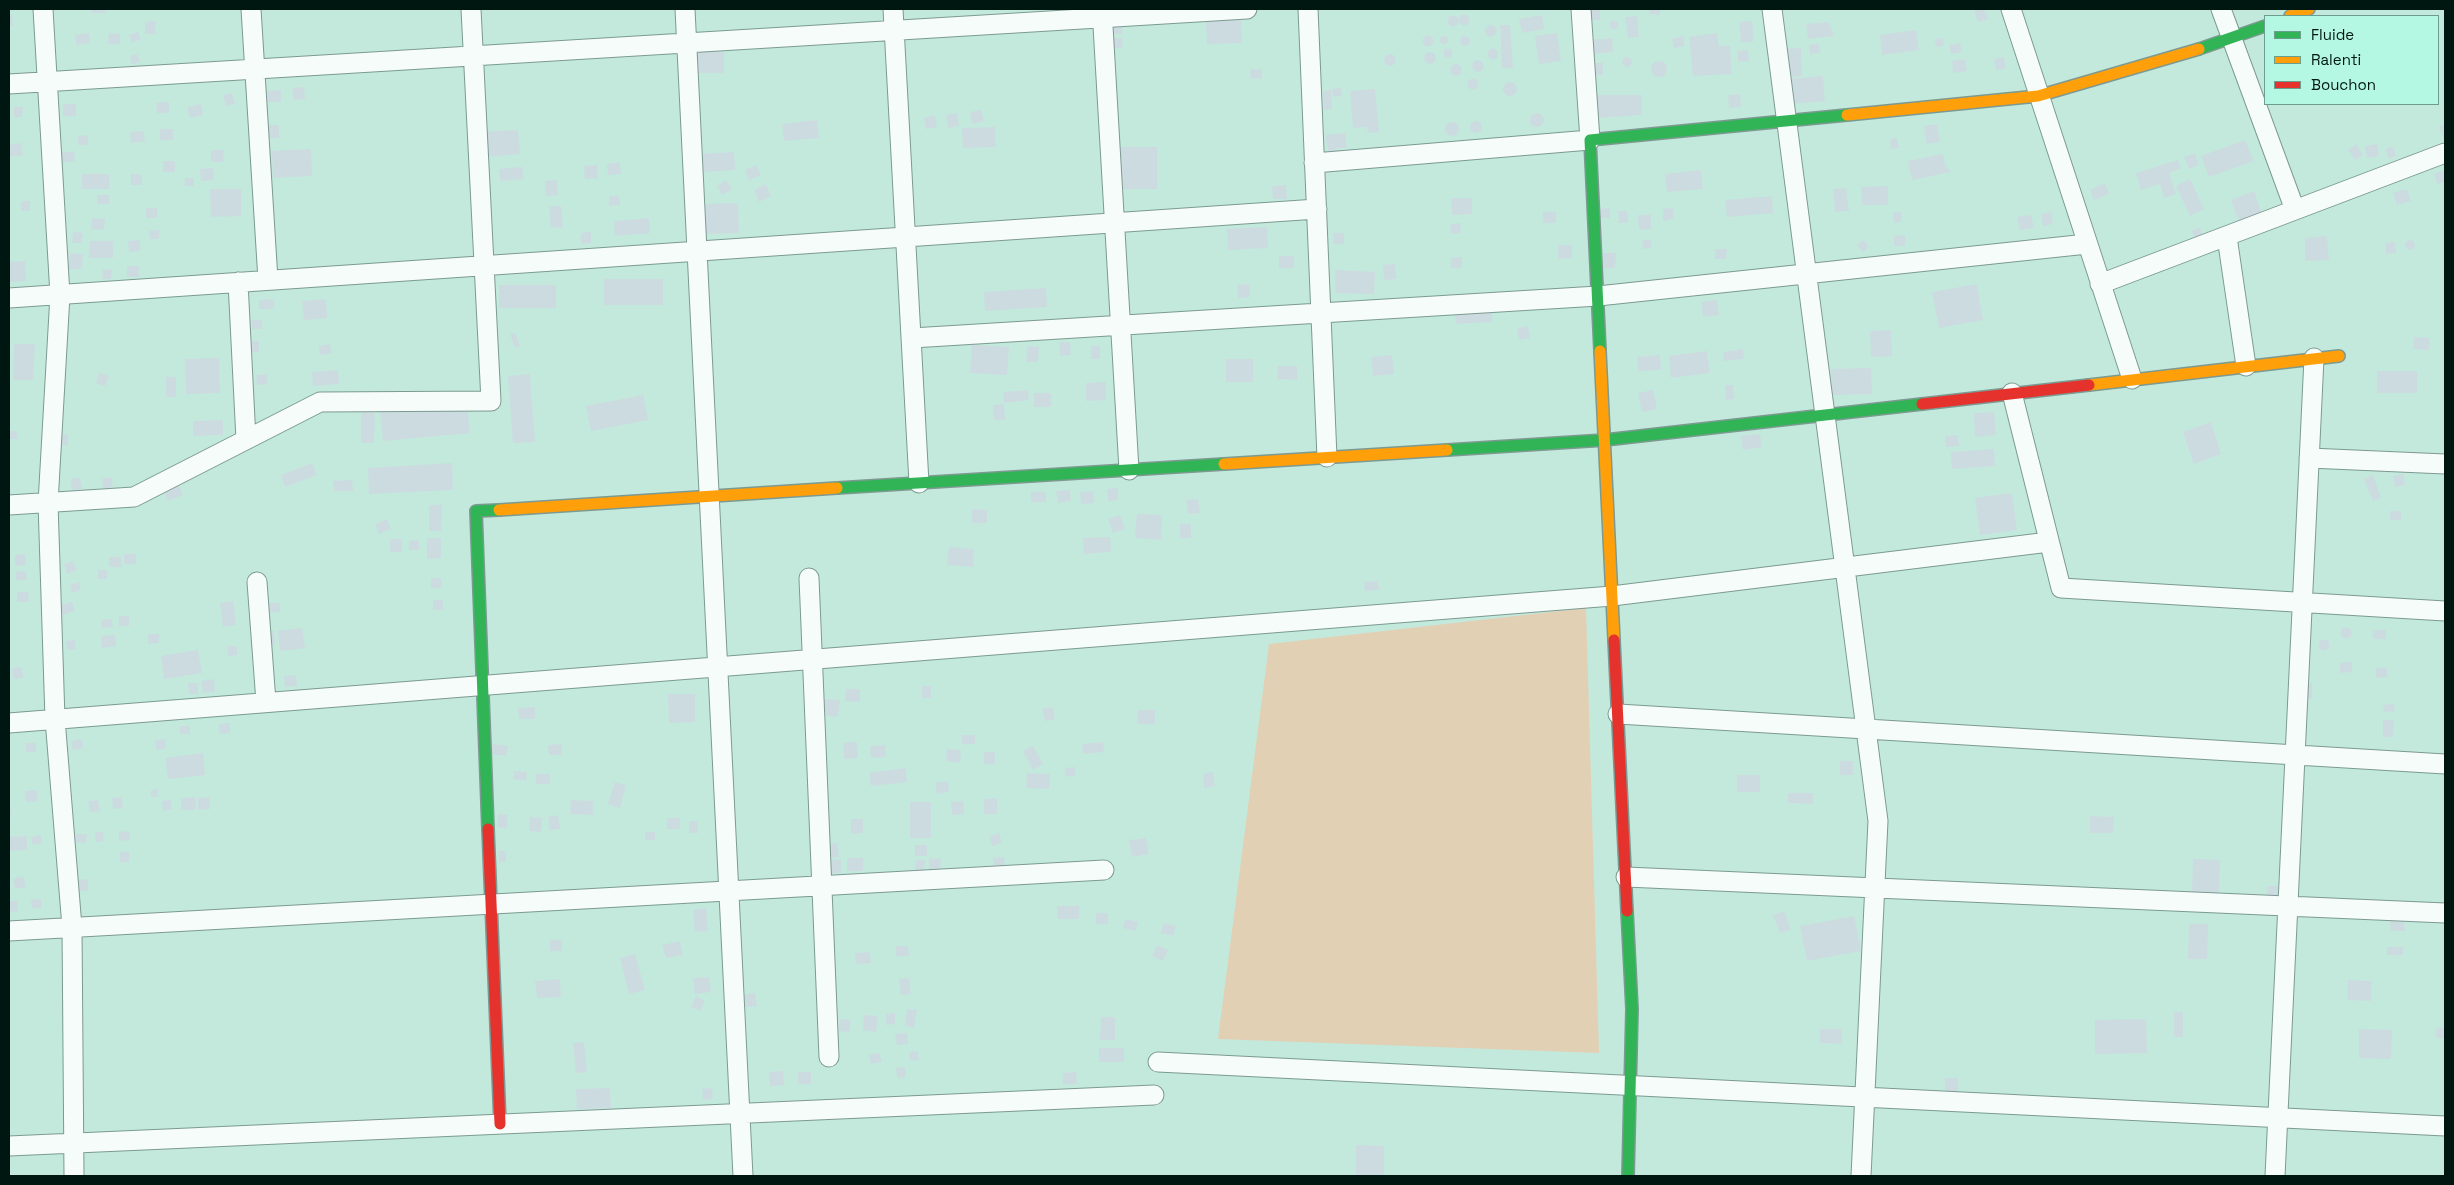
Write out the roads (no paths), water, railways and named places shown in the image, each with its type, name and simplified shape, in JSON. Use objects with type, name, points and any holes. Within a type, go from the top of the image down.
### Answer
[{"type":"street","points":[[43,9],[60,295],[48,503],[55,719],[72,927],[74,1176]]},
{"type":"street","points":[[251,9],[268,280]]},
{"type":"street","points":[[9,505],[134,497],[320,402],[491,401],[471,9]]},
{"type":"street","points":[[685,9],[743,1176]]},
{"type":"street","points":[[893,9],[919,483]]},
{"type":"street","points":[[9,84],[894,30],[1102,13],[1247,9]]},
{"type":"street","points":[[1308,9],[1327,457]]},
{"type":"street","points":[[1581,9],[1598,296],[1632,1009],[1628,1176]]},
{"type":"street","points":[[1772,9],[1878,821],[1861,1176]]},
{"type":"street","points":[[2011,9],[2132,379]]},
{"type":"street","points":[[2221,9],[2295,210]]},
{"type":"street","points":[[2293,15],[2309,9]]},
{"type":"street","points":[[1102,13],[1129,470]]},
{"type":"street","points":[[1314,162],[1590,140],[2038,96],[2232,39],[2264,26]]},
{"type":"street","points":[[2100,284],[2445,153]]},
{"type":"street","points":[[9,298],[1317,209]]},
{"type":"street","points":[[2227,237],[2246,366]]},
{"type":"street","points":[[912,338],[1598,296],[2087,244]]},
{"type":"street","points":[[238,282],[246,440]]},
{"type":"street","points":[[500,1124],[476,511],[1605,440],[2339,356]]},
{"type":"street","points":[[2275,1176],[2314,358]]},
{"type":"street","points":[[2012,393],[2060,588],[2445,611]]},
{"type":"street","points":[[2309,458],[2445,464]]},
{"type":"street","points":[[9,722],[1612,596],[2049,542]]},
{"type":"street","points":[[809,578],[830,1056]]},
{"type":"street","points":[[257,582],[266,702]]},
{"type":"street","points":[[1618,714],[2445,764]]},
{"type":"street","points":[[9,931],[1104,870]]},
{"type":"street","points":[[1626,877],[2445,913]]},
{"type":"street","points":[[1158,1062],[2445,1126]]},
{"type":"street","points":[[9,1146],[1154,1095]]}]
